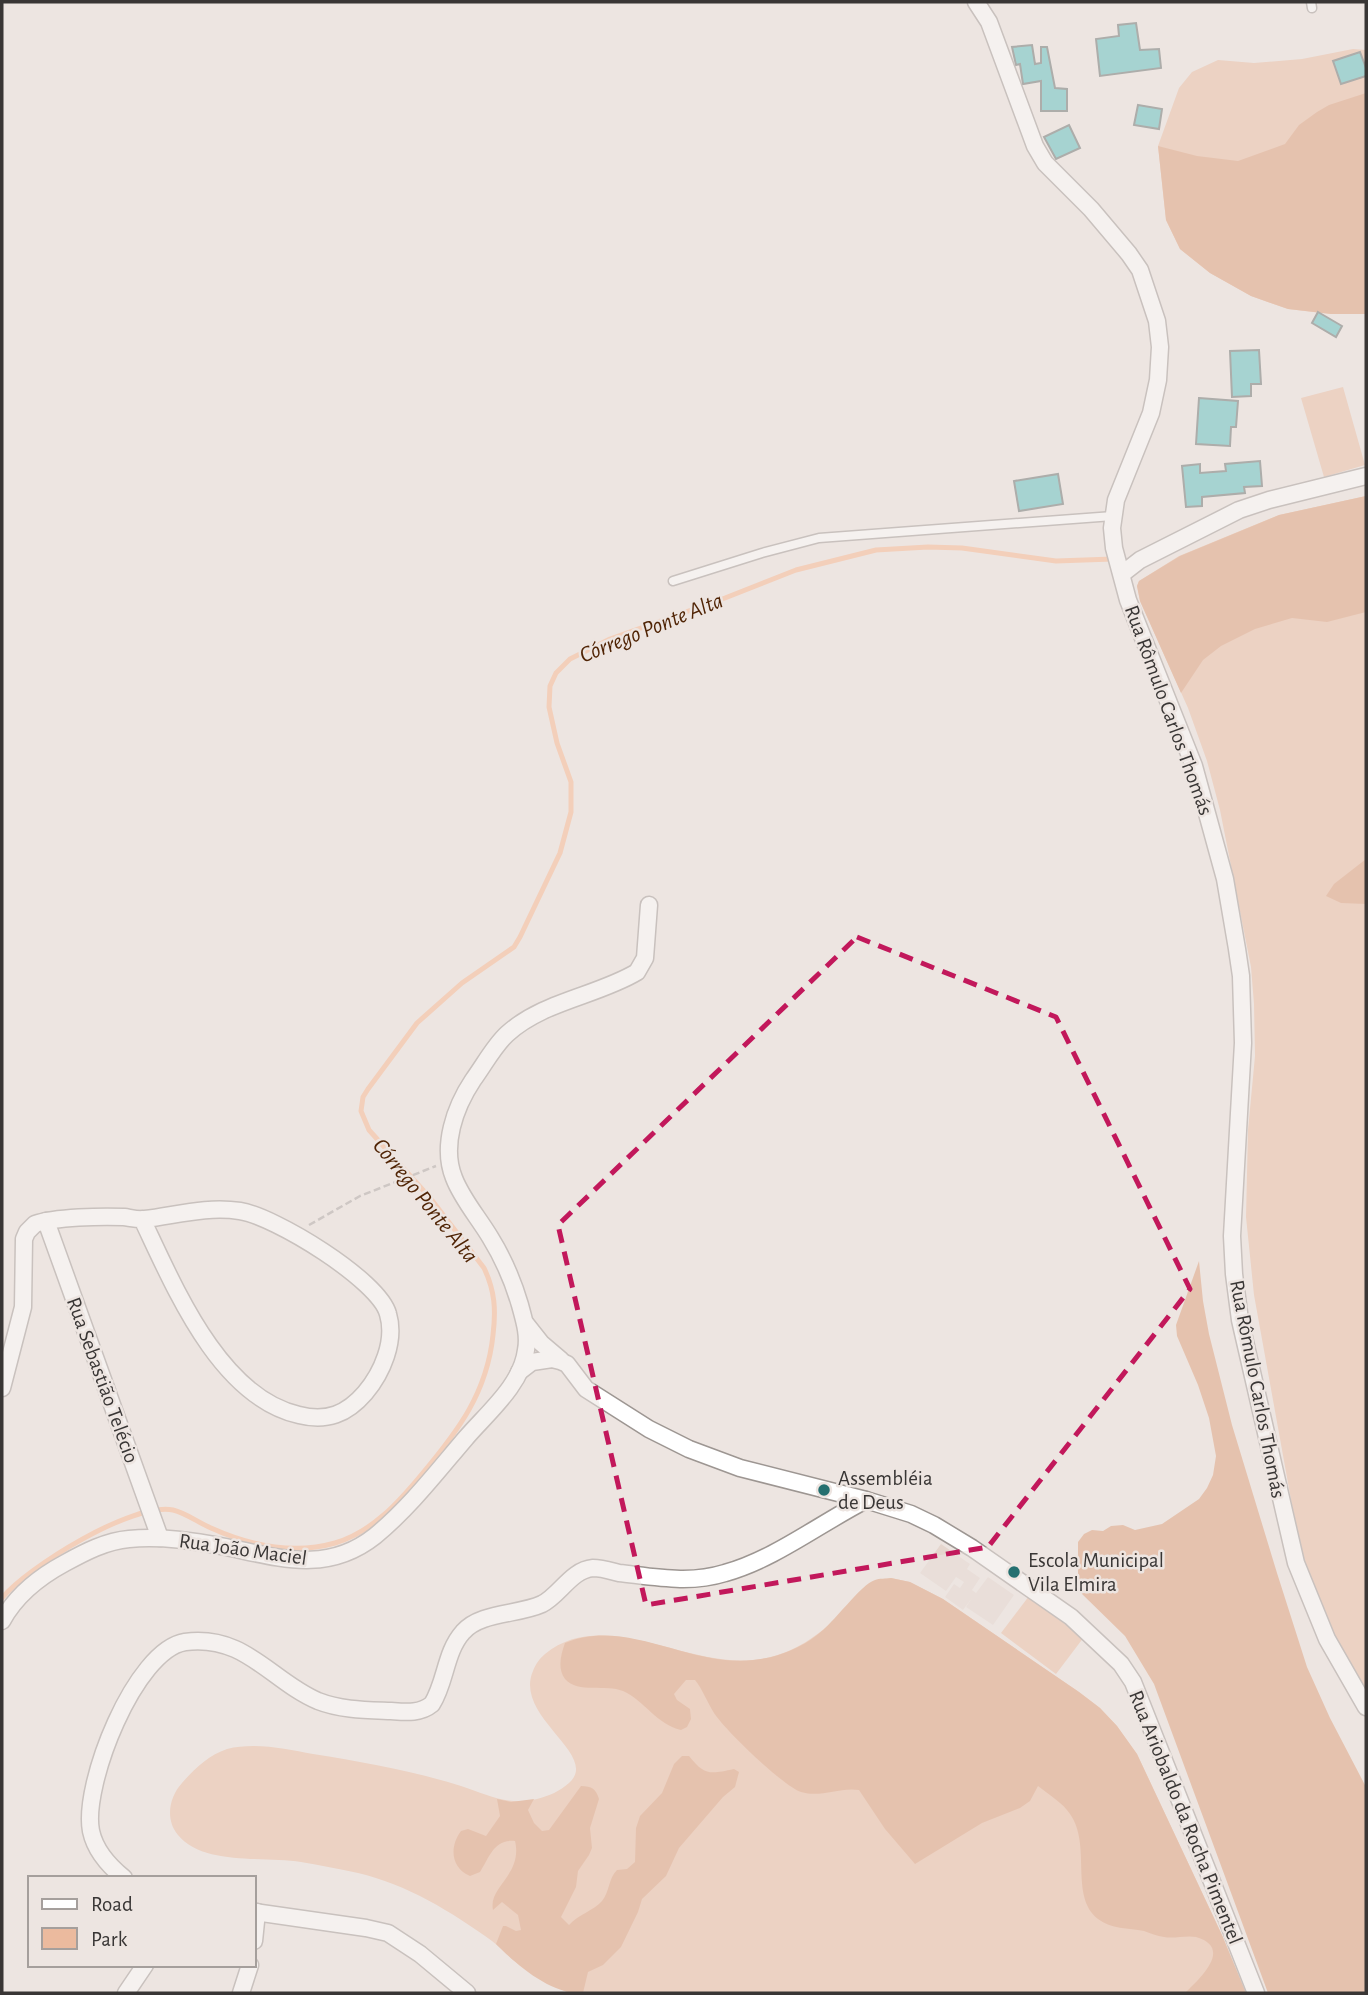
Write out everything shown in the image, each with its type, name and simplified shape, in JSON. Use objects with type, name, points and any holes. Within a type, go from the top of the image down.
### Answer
[{"type":"street","name":"Rua Rômulo Carlos Thomás","points":[[976,2],[989,22],[1035,146],[1045,163],[1091,209],[1129,254],[1140,270],[1157,321],[1160,363],[1156,394],[1116,500],[1113,516],[1114,548],[1128,600],[1194,765],[1225,879],[1237,949],[1241,976],[1243,1043],[1233,1236],[1234,1274],[1240,1320],[1296,1563],[1327,1639],[1366,1707]]},
{"type":"street","points":[[1122,574],[1140,560],[1238,510],[1282,496],[1366,476]]},
{"type":"street","points":[[519,1373],[527,1349],[524,1322],[507,1270],[492,1239],[457,1186],[450,1163],[451,1134],[461,1101],[501,1039],[531,1018],[637,972],[645,958],[649,905]]},
{"type":"street","points":[[2,1388],[23,1307],[24,1239],[30,1227],[46,1221],[103,1217],[142,1219],[200,1210],[237,1210],[267,1219],[293,1233],[367,1285],[388,1312],[391,1330],[389,1344],[379,1372],[356,1403],[340,1414],[318,1418],[293,1414],[263,1398],[230,1371],[194,1322],[142,1219]]},
{"type":"street","name":"Rua Sebastião Telécio","points":[[46,1221],[160,1538]]},
{"type":"street","name":"Rua Ariobaldo da Rocha Pimentel","points":[[524,1322],[541,1343],[567,1364],[586,1389],[649,1429],[689,1449],[740,1468],[911,1514],[972,1548],[1070,1617],[1121,1664],[1133,1682],[1256,1993]]},
{"type":"street","points":[[519,1373],[526,1364],[537,1361],[552,1359],[567,1364]]},
{"type":"street","name":"Rua João Maciel","points":[[2,1621],[19,1597],[37,1581],[78,1556],[114,1542],[160,1538],[290,1560],[338,1557],[372,1538],[401,1513],[519,1373]]},
{"type":"street","points":[[122,1876],[105,1860],[94,1842],[90,1822],[91,1793],[101,1759],[133,1689],[155,1660],[173,1645],[201,1642],[235,1649],[260,1662],[304,1694],[334,1706],[416,1711],[432,1704],[457,1640],[467,1627],[477,1620],[538,1605],[551,1598],[579,1573],[592,1568],[696,1580],[726,1573],[797,1539],[866,1500]]},
{"type":"street","points":[[256,1912],[388,1933],[420,1954],[467,1993]]},
{"type":"street","points":[[126,1993],[144,1967]]},
{"type":"street","points":[[241,1993],[249,1967]]},
{"type":"lane","points":[[673,581],[762,552],[819,538],[1113,516]]},
{"type":"path","points":[[293,1233],[360,1196],[422,1170],[450,1163]]},
{"type":"highlighted area","points":[[857,937],[1056,1017],[1190,1289],[988,1547],[646,1605],[558,1225]]},
{"type":"shaded area","points":[[1366,93],[1366,314],[1331,314],[1288,309],[1251,296],[1210,273],[1180,249],[1166,220],[1158,146],[1197,156],[1238,161],[1285,144],[1299,125],[1317,112],[1329,105]]},
{"type":"shaded area","points":[[1366,496],[1366,612],[1327,622],[1292,618],[1255,629],[1221,646],[1203,660],[1181,693],[1140,601],[1137,586],[1139,581],[1180,556],[1279,515]]},
{"type":"shaded area","points":[[1366,859],[1366,904],[1341,903],[1326,896],[1334,884]]},
{"type":"shaded area","points":[[1199,1261],[1209,1334],[1232,1425],[1277,1573],[1307,1667],[1366,1787],[1366,1993],[1268,1993],[1154,1684],[1125,1636],[1082,1594],[1078,1581],[1078,1542],[1084,1534],[1092,1530],[1103,1531],[1111,1526],[1123,1525],[1135,1530],[1162,1524],[1199,1499],[1213,1475],[1216,1456],[1209,1418],[1177,1336],[1176,1325]]},
{"type":"shaded area","points":[[941,1544],[970,1564],[967,1569],[980,1578],[972,1590],[976,1593],[988,1577],[1014,1595],[993,1625],[966,1607],[972,1598],[963,1610],[945,1597],[954,1584],[960,1588],[964,1582],[956,1577],[946,1591],[920,1573]]},
{"type":"shaded area","points":[[891,1578],[910,1582],[943,1599],[1079,1692],[1117,1726],[1137,1754],[1222,1935],[1246,1993],[1185,1993],[1210,1964],[1212,1948],[1207,1942],[1196,1937],[1161,1937],[1114,1926],[1098,1919],[1089,1909],[1084,1897],[1080,1840],[1076,1826],[1063,1806],[1038,1786],[1030,1801],[1020,1808],[982,1823],[915,1864],[885,1829],[859,1790],[808,1794],[793,1788],[768,1769],[720,1721],[695,1680],[686,1680],[674,1694],[677,1700],[690,1709],[691,1719],[687,1727],[681,1730],[664,1723],[638,1700],[623,1691],[571,1684],[561,1670],[565,1643],[588,1637],[634,1639],[705,1657],[729,1660],[753,1660],[779,1655],[803,1645],[817,1635],[869,1583],[877,1579]]},
{"type":"shaded area","points":[[682,1756],[689,1756],[708,1772],[734,1769],[739,1772],[735,1787],[679,1848],[666,1876],[642,1899],[621,1947],[603,1965],[588,1972],[583,1993],[559,1989],[535,1977],[496,1944],[503,1926],[521,1930],[518,1915],[502,1902],[493,1910],[495,1894],[514,1863],[515,1841],[497,1846],[480,1872],[470,1876],[459,1868],[454,1856],[457,1837],[461,1831],[468,1829],[486,1836],[500,1816],[497,1799],[511,1802],[534,1799],[528,1810],[534,1823],[542,1831],[549,1830],[581,1786],[593,1789],[599,1799],[590,1828],[592,1848],[578,1871],[576,1887],[561,1917],[569,1925],[602,1901],[617,1870],[627,1869],[635,1862],[636,1828],[640,1816],[662,1793],[674,1764]]},
{"type":"green space","points":[[1353,49],[1366,50],[1366,314],[1331,314],[1288,309],[1251,296],[1210,273],[1180,249],[1166,220],[1158,146],[1179,88],[1192,72],[1218,60],[1254,63],[1302,59]]},
{"type":"green space","points":[[1343,387],[1365,465],[1324,477],[1301,398]]},
{"type":"green space","points":[[1366,496],[1366,1693],[1328,1624],[1310,1584],[1292,1505],[1254,1295],[1246,1217],[1248,1130],[1255,1056],[1254,1004],[1251,967],[1220,810],[1207,761],[1188,708],[1140,601],[1137,586],[1139,581],[1179,556],[1279,515]]},
{"type":"green space","points":[[891,1578],[910,1582],[943,1599],[1079,1692],[1117,1726],[1137,1754],[1222,1935],[1246,1993],[569,1993],[527,1970],[461,1920],[394,1884],[358,1873],[308,1863],[218,1856],[189,1845],[178,1835],[171,1823],[170,1809],[174,1795],[192,1773],[220,1752],[248,1746],[281,1748],[388,1767],[507,1800],[527,1801],[546,1796],[566,1786],[576,1772],[574,1760],[544,1719],[530,1688],[534,1669],[545,1654],[568,1641],[592,1636],[618,1637],[727,1660],[765,1658],[787,1652],[808,1641],[835,1619],[865,1587]]},
{"type":"green space","points":[[1029,1596],[1084,1637],[1056,1674],[1001,1633]]},
{"type":"building","points":[[1136,23],[1140,50],[1159,49],[1161,68],[1100,76],[1096,39],[1119,36],[1118,25]]},
{"type":"building","points":[[1032,45],[1035,64],[1041,63],[1041,47],[1047,47],[1055,88],[1067,89],[1067,111],[1041,111],[1041,81],[1023,84],[1020,64],[1016,65],[1012,47]]},
{"type":"building","points":[[1360,52],[1366,76],[1341,84],[1333,61]]},
{"type":"building","points":[[1138,105],[1162,109],[1159,129],[1134,125]]},
{"type":"building","points":[[1069,125],[1080,148],[1056,159],[1044,137]]},
{"type":"building","points":[[1318,312],[1342,326],[1336,337],[1312,323]]},
{"type":"building","points":[[1259,350],[1261,384],[1251,384],[1251,396],[1232,397],[1230,351]]},
{"type":"building","points":[[1199,398],[1238,401],[1236,427],[1231,427],[1230,446],[1196,444]]},
{"type":"building","points":[[1260,461],[1262,486],[1244,487],[1245,493],[1202,497],[1202,506],[1186,507],[1182,466],[1200,464],[1200,473],[1226,471],[1225,464]]},
{"type":"building","points":[[1058,474],[1063,504],[1019,511],[1014,481]]},
{"type":"waterway","name":"Córrego Ponte Alta","points":[[2,1598],[34,1570],[82,1539],[133,1516],[155,1510],[178,1511],[241,1540],[272,1547],[319,1547],[348,1538],[372,1524],[403,1495],[447,1442],[469,1410],[484,1375],[493,1335],[494,1301],[488,1276],[431,1199],[369,1130],[361,1111],[363,1097],[368,1089],[417,1023],[462,983],[514,947],[560,853],[571,812],[571,782],[557,743],[549,707],[550,686],[556,673],[570,659],[610,639],[796,570],[876,550],[962,548],[1056,561],[1113,559]]},
{"type":"place","name":"Assembléia de Deus","points":[[824,1490]]},
{"type":"place","name":"Escola Municipal Vila Elmira","points":[[1014,1572]]}]
